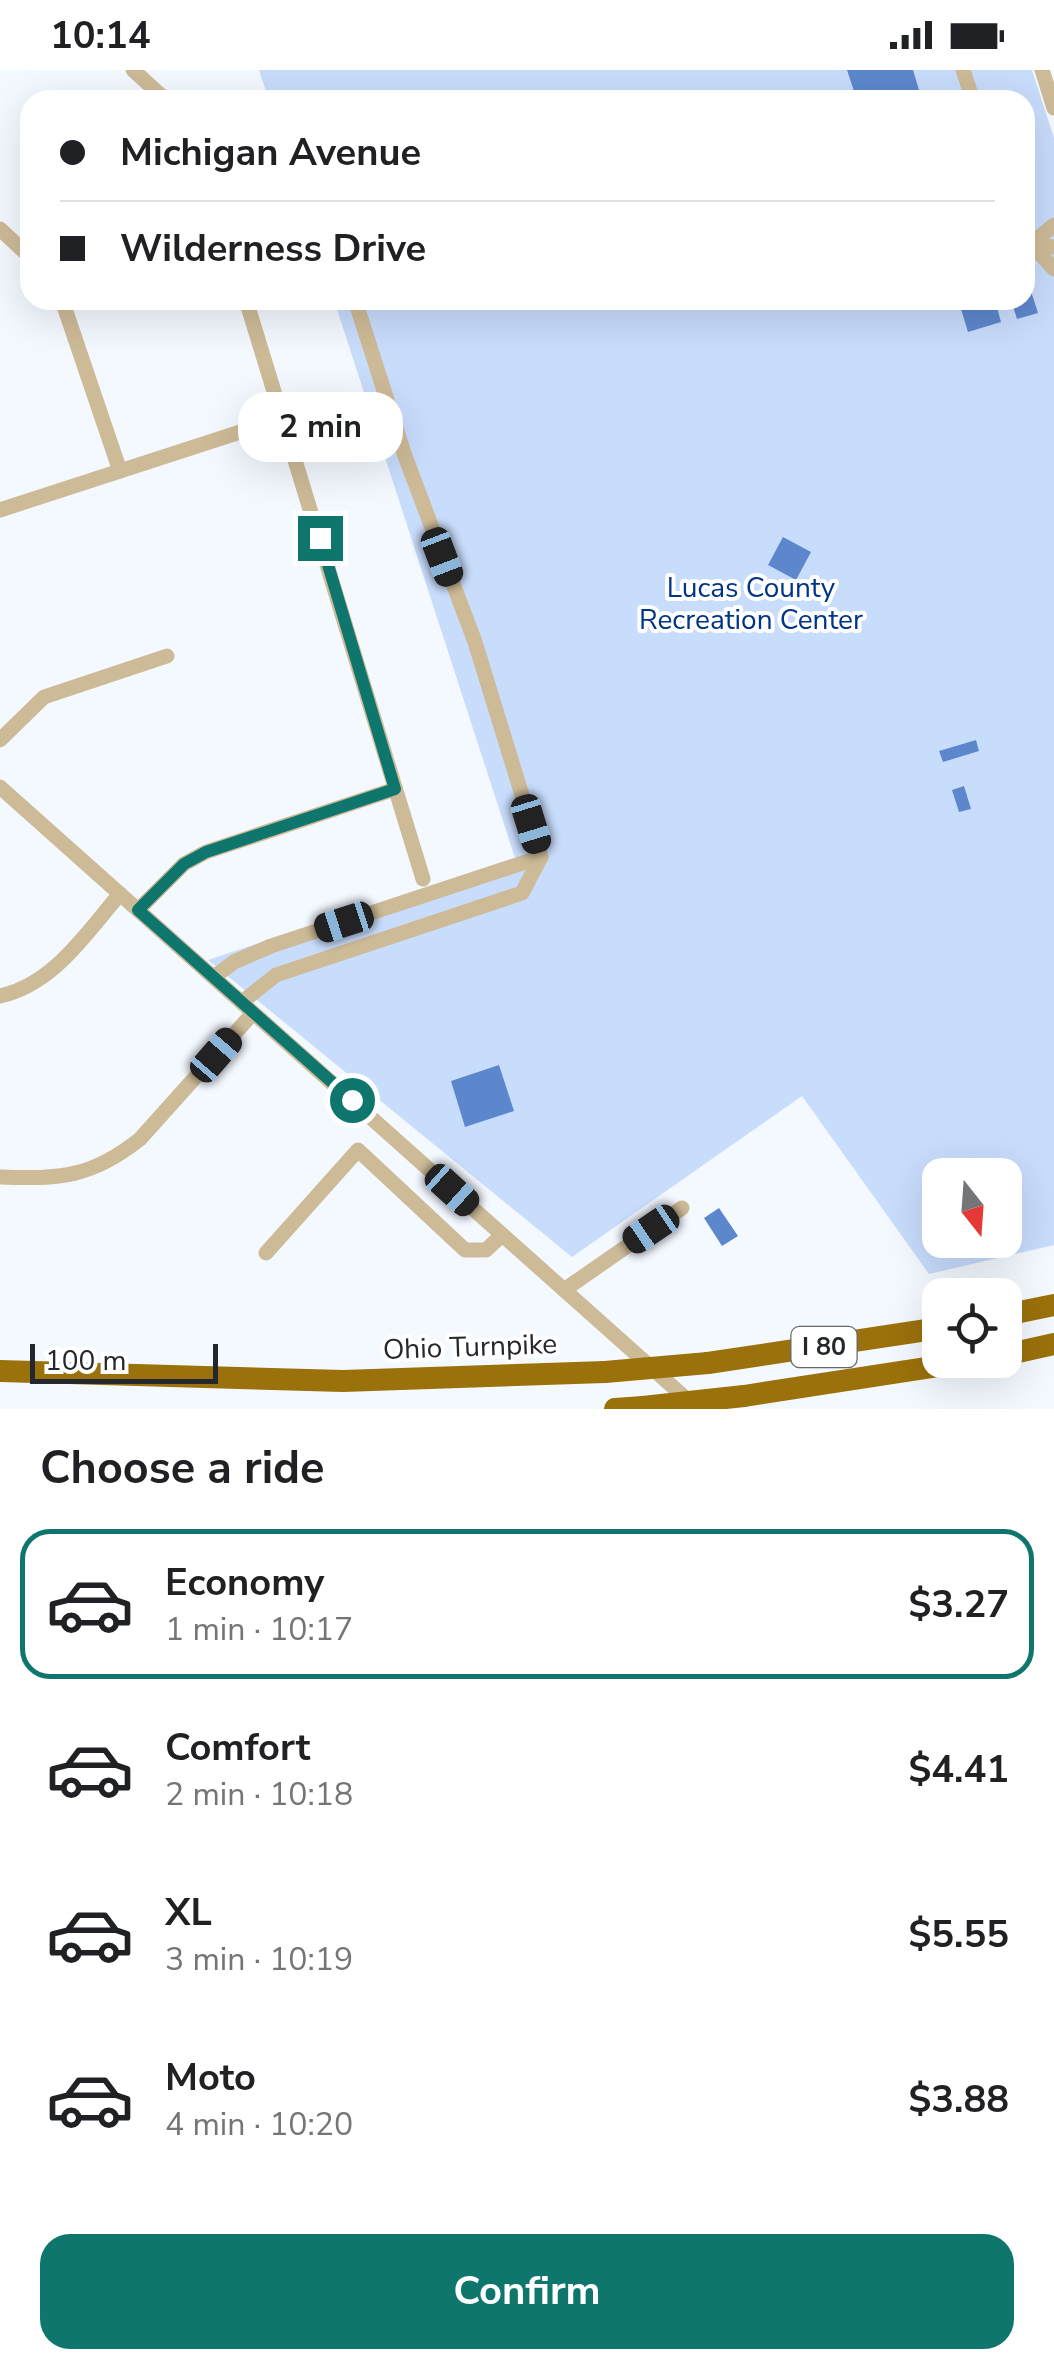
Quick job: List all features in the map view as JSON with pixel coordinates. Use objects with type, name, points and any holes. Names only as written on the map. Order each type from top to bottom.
[{"type":"highway","points":[[1022,1312],[1054,1305]]},
{"type":"highway","name":"Ohio Turnpike","points":[[0,1371],[343,1381],[604,1372],[708,1363],[922,1331]]},
{"type":"highway","points":[[1022,1351],[1054,1344]]},
{"type":"highway","name":"I 80","points":[[615,1409],[744,1396],[922,1369]]},
{"type":"street","points":[[132,70],[155,90]]},
{"type":"street","points":[[1042,70],[1054,108]]},
{"type":"street","points":[[0,229],[20,248]]},
{"type":"street","points":[[1035,245],[1054,269]]},
{"type":"street","points":[[65,310],[120,471]]},
{"type":"street","points":[[249,310],[423,879]]},
{"type":"street","points":[[0,1177],[56,1178],[89,1170],[123,1153],[140,1138],[276,975],[522,893],[541,857],[475,642],[411,474],[359,310]]},
{"type":"street","points":[[0,510],[283,418]]},
{"type":"street","points":[[0,740],[44,697],[167,656]]},
{"type":"street","points":[[0,786],[698,1409]]},
{"type":"street","points":[[138,910],[184,864],[206,852],[395,789]]},
{"type":"street","points":[[214,978],[234,962],[272,946],[541,857]]},
{"type":"street","points":[[489,874],[496,902]]},
{"type":"street","points":[[0,996],[46,975],[120,894]]},
{"type":"street","points":[[266,1253],[358,1150],[376,1122]]},
{"type":"street","points":[[358,1150],[465,1250],[486,1250],[502,1235]]},
{"type":"street","points":[[564,1290],[682,1208]]},
{"type":"green space","name":"Lucas County Recreation Center","points":[[259,70],[1032,70],[1054,138],[1054,1245],[1022,1252],[1022,1158],[922,1158],[922,1258],[998,1258],[929,1274],[802,1096],[572,1257],[208,960],[515,858],[337,310],[1035,310],[1035,90],[266,90]]},
{"type":"building","points":[[847,70],[913,70],[919,90],[854,90]]},
{"type":"building","points":[[1035,304],[1038,313],[1017,319],[1014,310],[1035,310]]},
{"type":"building","points":[[961,310],[998,310],[1001,322],[968,332]]},
{"type":"building","points":[[783,537],[811,552],[796,580],[768,565]]},
{"type":"building","points":[[976,740],[979,751],[943,762],[939,751]]},
{"type":"building","points":[[964,786],[971,809],[959,812],[952,790]]},
{"type":"building","points":[[499,1065],[514,1111],[465,1127],[451,1081]]},
{"type":"building","points":[[719,1208],[738,1236],[722,1246],[704,1218]]},
{"type":"route","points":[[320,538],[395,789],[206,852],[184,864],[138,910],[352,1100]]}]
